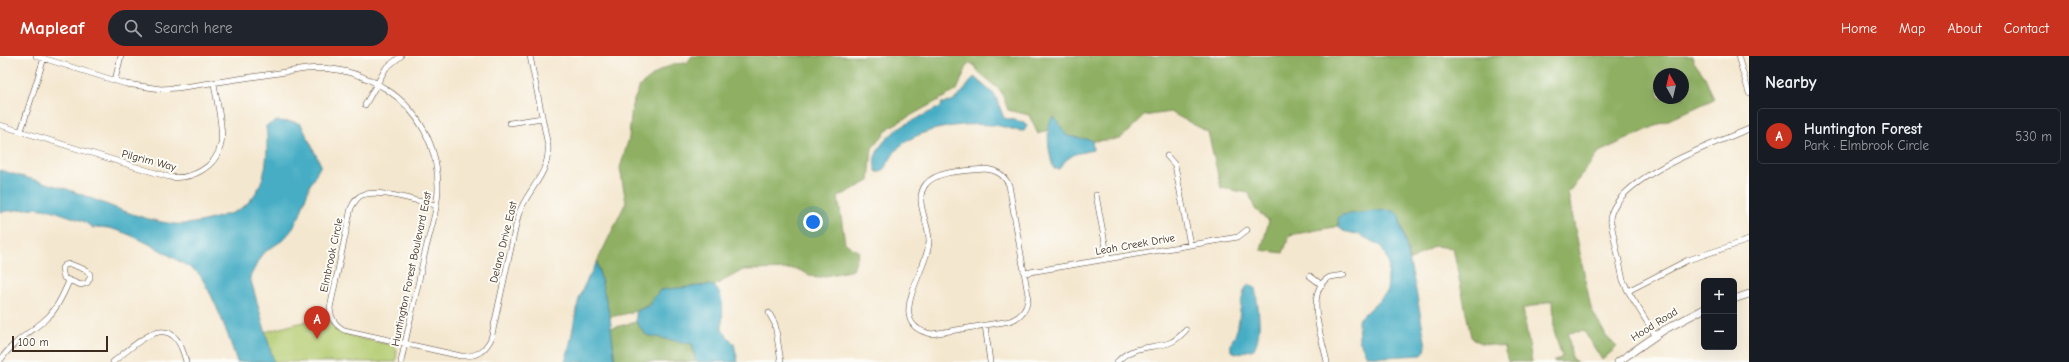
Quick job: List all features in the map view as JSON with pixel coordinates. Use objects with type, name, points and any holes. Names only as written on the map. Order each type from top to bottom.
[{"type":"street","name":"Huntington Forest Boulevard East","points":[[36,56],[115,80],[161,89],[214,83],[314,68],[353,73],[377,83],[404,103],[424,129],[433,154],[438,188],[401,362]]},
{"type":"street","points":[[115,80],[121,56]]},
{"type":"street","points":[[365,105],[386,68],[401,56]]},
{"type":"street","name":"Delano Drive East","points":[[405,343],[469,356],[481,352],[491,339],[518,216],[524,198],[545,168],[548,153],[530,56]]},
{"type":"street","points":[[1738,56],[1749,93]]},
{"type":"street","points":[[21,131],[44,58]]},
{"type":"street","name":"Pilgrim Way","points":[[0,125],[162,175],[185,178],[201,172],[208,166],[215,158],[221,144],[221,133],[214,83]]},
{"type":"street","points":[[510,123],[542,118]]},
{"type":"street","points":[[1655,335],[1628,291],[1623,280],[1610,218],[1612,208],[1617,201],[1656,170],[1670,162],[1749,129]]},
{"type":"street","points":[[1167,156],[1175,165],[1190,245]]},
{"type":"street","points":[[993,170],[1005,177],[1009,185],[1024,273],[1028,295],[1026,309],[1016,319],[932,334],[916,328],[911,321],[908,307],[930,243],[921,202],[921,194],[925,185],[931,179],[939,175],[993,170]]},
{"type":"street","name":"Elmbrook Circle","points":[[405,343],[344,330],[338,326],[331,316],[330,308],[351,208],[360,196],[369,193],[435,205]]},
{"type":"street","points":[[1096,195],[1108,258]]},
{"type":"street","name":"Leah Creek Drive","points":[[1024,273],[1238,237],[1247,230]]},
{"type":"street","points":[[1628,291],[1688,260],[1749,240]]},
{"type":"street","points":[[70,264],[86,270],[90,274],[90,278],[87,283],[81,285],[69,280],[64,278],[62,273],[62,268],[65,265],[70,264]]},
{"type":"street","points":[[1327,362],[1316,314],[1317,300],[1322,285],[1329,278],[1344,275]]},
{"type":"street","points":[[1310,276],[1322,285]]},
{"type":"street","points":[[0,361],[12,346],[49,316],[64,294],[69,280]]},
{"type":"street","points":[[1737,298],[1749,294]]},
{"type":"street","name":"Hood Road","points":[[1618,362],[1655,335],[1701,311]]},
{"type":"street","points":[[769,313],[775,324],[781,362]]},
{"type":"street","points":[[985,325],[990,362]]},
{"type":"street","points":[[1117,362],[1122,356],[1137,349],[1169,343],[1177,339],[1186,330]]},
{"type":"street","points":[[113,362],[152,333],[161,332],[173,336],[179,341],[186,362]]},
{"type":"green space","points":[[692,56],[1692,56],[1694,62],[1705,77],[1714,99],[1599,152],[1568,193],[1591,308],[1606,336],[1617,347],[1602,360],[1584,331],[1568,333],[1572,359],[1577,362],[1553,362],[1562,357],[1554,330],[1553,300],[1523,309],[1532,362],[1508,362],[1504,347],[1478,342],[1471,337],[1453,248],[1434,246],[1410,261],[1399,216],[1372,211],[1364,214],[1342,215],[1338,222],[1339,226],[1290,235],[1283,253],[1261,250],[1269,221],[1255,209],[1249,193],[1221,188],[1208,132],[1170,112],[1144,116],[1120,139],[1093,141],[1067,136],[1047,124],[1048,130],[1038,134],[1029,115],[1008,110],[1001,91],[981,75],[973,64],[968,64],[957,90],[890,127],[872,148],[869,181],[838,197],[845,243],[859,252],[853,270],[816,278],[797,269],[743,270],[714,286],[660,290],[645,307],[632,312],[610,317],[597,262],[626,202],[620,168],[629,138],[632,105],[640,86],[659,71],[673,64],[687,63]]},
{"type":"green space","points":[[326,316],[331,324],[338,330],[347,334],[366,340],[394,345],[397,350],[396,362],[274,362],[265,332]]},
{"type":"green space","points":[[636,322],[646,335],[692,344],[696,362],[615,362],[611,328]]},
{"type":"water","points":[[974,77],[995,95],[1004,118],[1024,122],[1027,126],[1024,131],[995,125],[968,125],[931,131],[908,140],[899,147],[881,172],[877,172],[874,164],[875,157],[886,139],[913,120],[942,106],[941,103],[952,101],[964,90]]},
{"type":"water","points":[[1052,118],[1055,118],[1067,136],[1092,140],[1093,150],[1075,154],[1066,160],[1059,169],[1054,169],[1048,143],[1049,128]]},
{"type":"water","points":[[277,121],[295,122],[301,124],[321,165],[310,185],[300,215],[291,231],[283,240],[262,254],[250,277],[274,362],[237,362],[221,318],[200,275],[152,246],[114,229],[102,227],[93,228],[83,221],[51,210],[34,208],[0,212],[0,170],[67,189],[120,210],[161,222],[189,224],[205,221],[230,213],[238,210],[248,203],[255,194],[264,173],[266,161],[266,126]]},
{"type":"water","points":[[1386,210],[1394,211],[1399,216],[1415,285],[1426,346],[1422,355],[1386,357],[1367,356],[1359,340],[1358,320],[1387,292],[1389,263],[1381,246],[1360,235],[1343,231],[1339,226],[1338,218],[1342,215]]},
{"type":"water","points":[[597,262],[610,317],[615,362],[565,362],[580,295]]},
{"type":"water","points":[[1249,284],[1255,288],[1259,319],[1257,342],[1254,349],[1236,354],[1231,351],[1231,344],[1237,329],[1244,291]]},
{"type":"water","points":[[708,285],[714,286],[720,295],[722,301],[722,330],[734,344],[738,362],[696,362],[692,344],[646,335],[636,322],[636,311],[648,306],[660,290]]},
{"type":"place","name":"Huntington Forest","points":[[317,339]]}]
